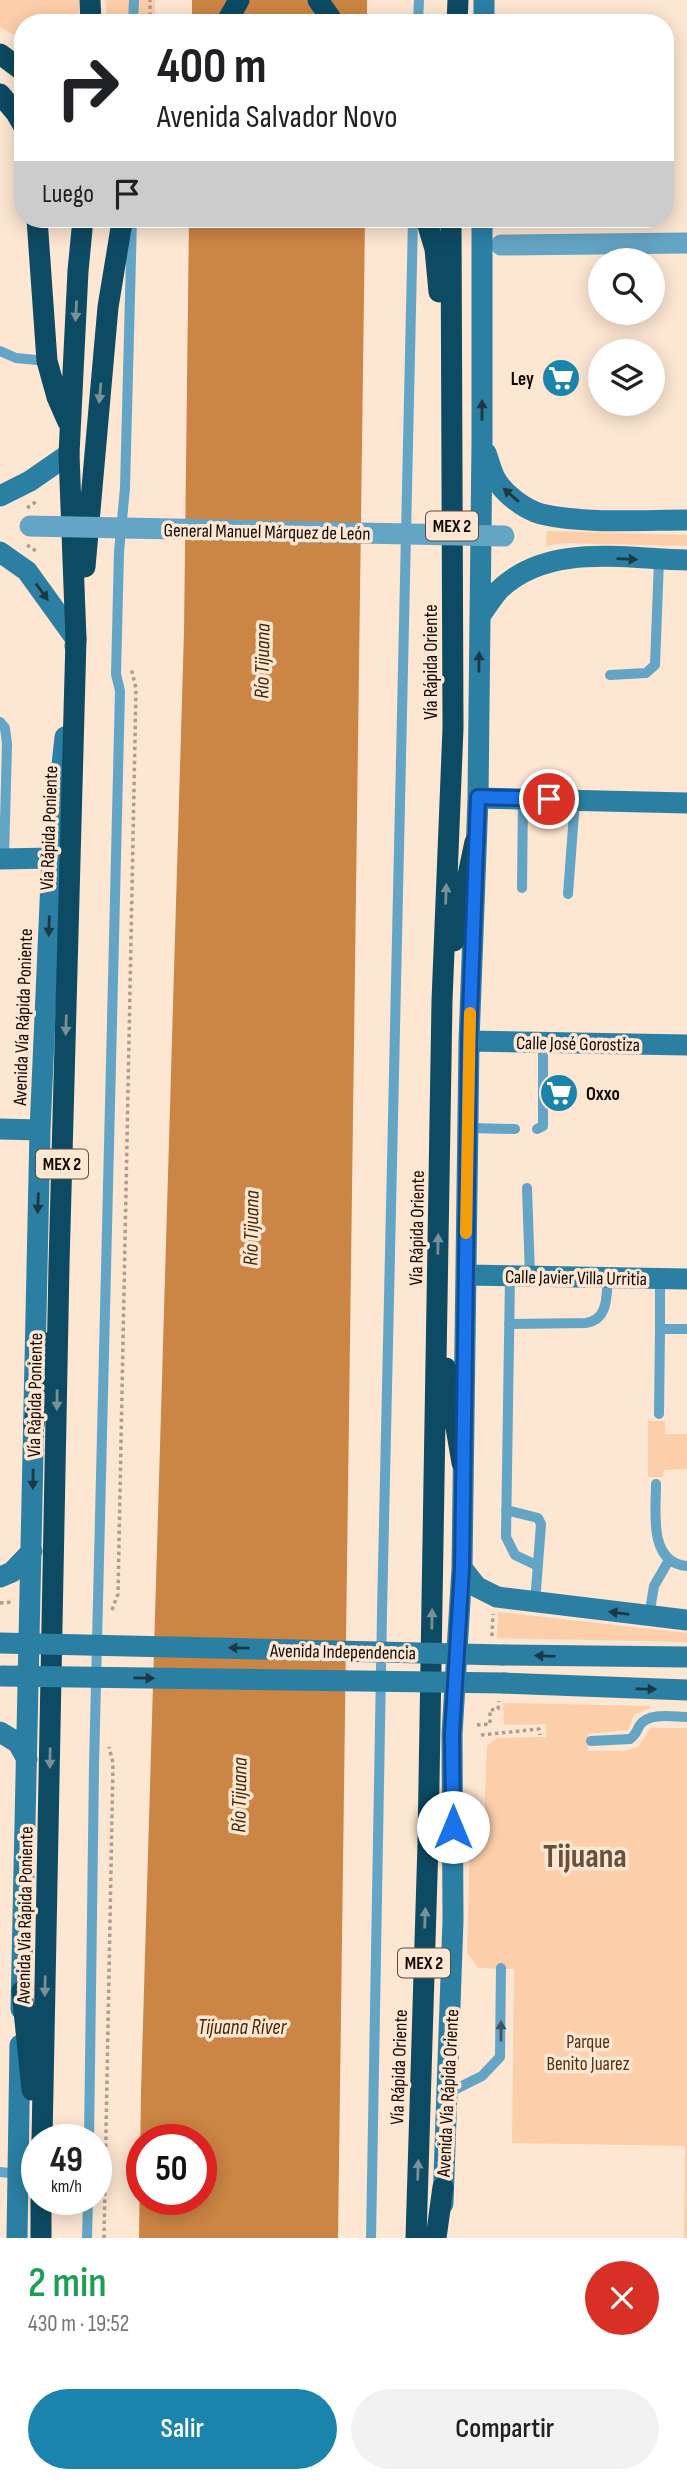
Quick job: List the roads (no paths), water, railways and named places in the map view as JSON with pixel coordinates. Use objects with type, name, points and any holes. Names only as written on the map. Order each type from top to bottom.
[{"type":"highway","points":[[0,94],[14,111]]},
{"type":"highway","points":[[38,228],[47,361],[57,397],[70,425]]},
{"type":"highway","points":[[74,228],[78,271]]},
{"type":"highway","name":"Vía Rápida Poniente","points":[[51,1690],[59,1265],[76,639],[69,454],[82,228]]},
{"type":"highway","points":[[76,639],[108,307],[125,228]]},
{"type":"highway","points":[[429,228],[435,249],[440,305],[448,834]]},
{"type":"highway","name":"Vía Rápida Oriente","points":[[416,2238],[428,1830],[442,1001],[453,728],[451,228]]},
{"type":"highway","points":[[442,1001],[475,842]]},
{"type":"highway","points":[[34,1425],[59,1265]]},
{"type":"highway","points":[[437,1312],[462,1463]]},
{"type":"highway","name":"Avenida Vía Rápida Poniente","points":[[40,2124],[51,1690]]},
{"type":"highway","points":[[22,1991],[38,2124]]},
{"type":"highway","points":[[436,2238],[443,2187]]},
{"type":"highway","points":[[41,2215],[41,2238]]},
{"type":"main road","points":[[480,616],[482,228]]},
{"type":"main road","points":[[482,441],[496,479],[503,489],[516,501],[538,513],[568,518],[687,520]]},
{"type":"main road","points":[[0,496],[30,481],[69,454]]},
{"type":"main road","points":[[0,552],[27,571],[76,639]]},
{"type":"main road","points":[[480,616],[499,590],[517,576],[540,565],[567,558],[687,560]]},
{"type":"main road","name":"Avenida Vía Rápida Oriente","points":[[444,2238],[443,2187],[453,1920],[452,1734],[462,1568],[469,1041],[478,797],[480,616]]},
{"type":"main road","name":"Avenida Vía Rápida Poniente","points":[[17,2238],[9,2173],[22,1991],[40,1130],[52,859],[76,639]]},
{"type":"main road","points":[[478,797],[687,803]]},
{"type":"main road","points":[[2,859],[52,859]]},
{"type":"main road","name":"Calle José Gorostiza","points":[[469,1041],[687,1045]]},
{"type":"main road","points":[[0,1129],[40,1130]]},
{"type":"main road","name":"Calle Javier Villa Urritia","points":[[466,1275],[687,1279]]},
{"type":"main road","points":[[0,1577],[12,1572],[32,1551]]},
{"type":"main road","points":[[462,1568],[480,1590],[497,1597],[687,1620]]},
{"type":"main road","name":"Avenida Independencia","points":[[0,1643],[687,1657]]},
{"type":"main road","name":"Avenida Independencia","points":[[1,1675],[502,1692],[687,1690]]},
{"type":"main road","points":[[0,1732],[14,1740],[27,1759]]},
{"type":"street","points":[[501,245],[687,243]]},
{"type":"street","name":"General Manuel Márquez de León","points":[[25,526],[504,536]]},
{"type":"lane","points":[[89,2124],[94,1766],[120,691],[116,674],[118,565],[125,488],[126,228]]},
{"type":"lane","points":[[371,2238],[383,1529],[413,228]]},
{"type":"lane","points":[[0,351],[16,358],[47,361]]},
{"type":"lane","points":[[610,675],[646,673],[656,665],[659,560]]},
{"type":"lane","points":[[0,722],[5,728],[7,744],[2,859]]},
{"type":"lane","points":[[522,888],[523,799]]},
{"type":"lane","points":[[568,894],[575,800]]},
{"type":"lane","points":[[537,1129],[543,1126],[543,1043]]},
{"type":"lane","points":[[468,1128],[515,1129]]},
{"type":"lane","points":[[527,1188],[520,1276],[509,1324],[506,1537],[514,1555],[538,1566]]},
{"type":"lane","points":[[509,1324],[592,1323],[601,1317],[605,1309],[608,1278]]},
{"type":"lane","points":[[659,1415],[660,1278]]},
{"type":"lane","points":[[660,1329],[687,1329]]},
{"type":"lane","points":[[656,1484],[656,1530],[659,1543],[669,1560],[687,1566]]},
{"type":"lane","points":[[506,1510],[540,1520],[535,1602]]},
{"type":"lane","points":[[649,1616],[654,1586],[669,1560]]},
{"type":"lane","points":[[591,1741],[630,1739],[641,1723],[652,1717],[687,1717]]},
{"type":"lane","points":[[446,2094],[482,2076],[500,2057],[501,1968]]},
{"type":"lane","points":[[87,2238],[88,2215]]},
{"type":"water","points":[[192,0],[367,0],[367,14],[192,14]]},
{"type":"water","name":"Tijuana River","points":[[189,228],[365,228],[338,2238],[139,2238],[139,2215],[217,2215],[217,2124],[141,2124],[184,632]]},
{"type":"place","name":"Ley","points":[[561,378]]},
{"type":"place","name":"Oxxo","points":[[559,1093]]},
{"type":"district","name":"Tijuana","points":[[585,1855]]},
{"type":"water label","name":"Río Tijuana","points":[[262,661]]},
{"type":"water label","name":"Río Tijuana","points":[[251,1228]]},
{"type":"water label","name":"Río Tijuana","points":[[239,1795]]},
{"type":"park label","name":"Parque Benito Juarez","points":[[588,2052]]}]
